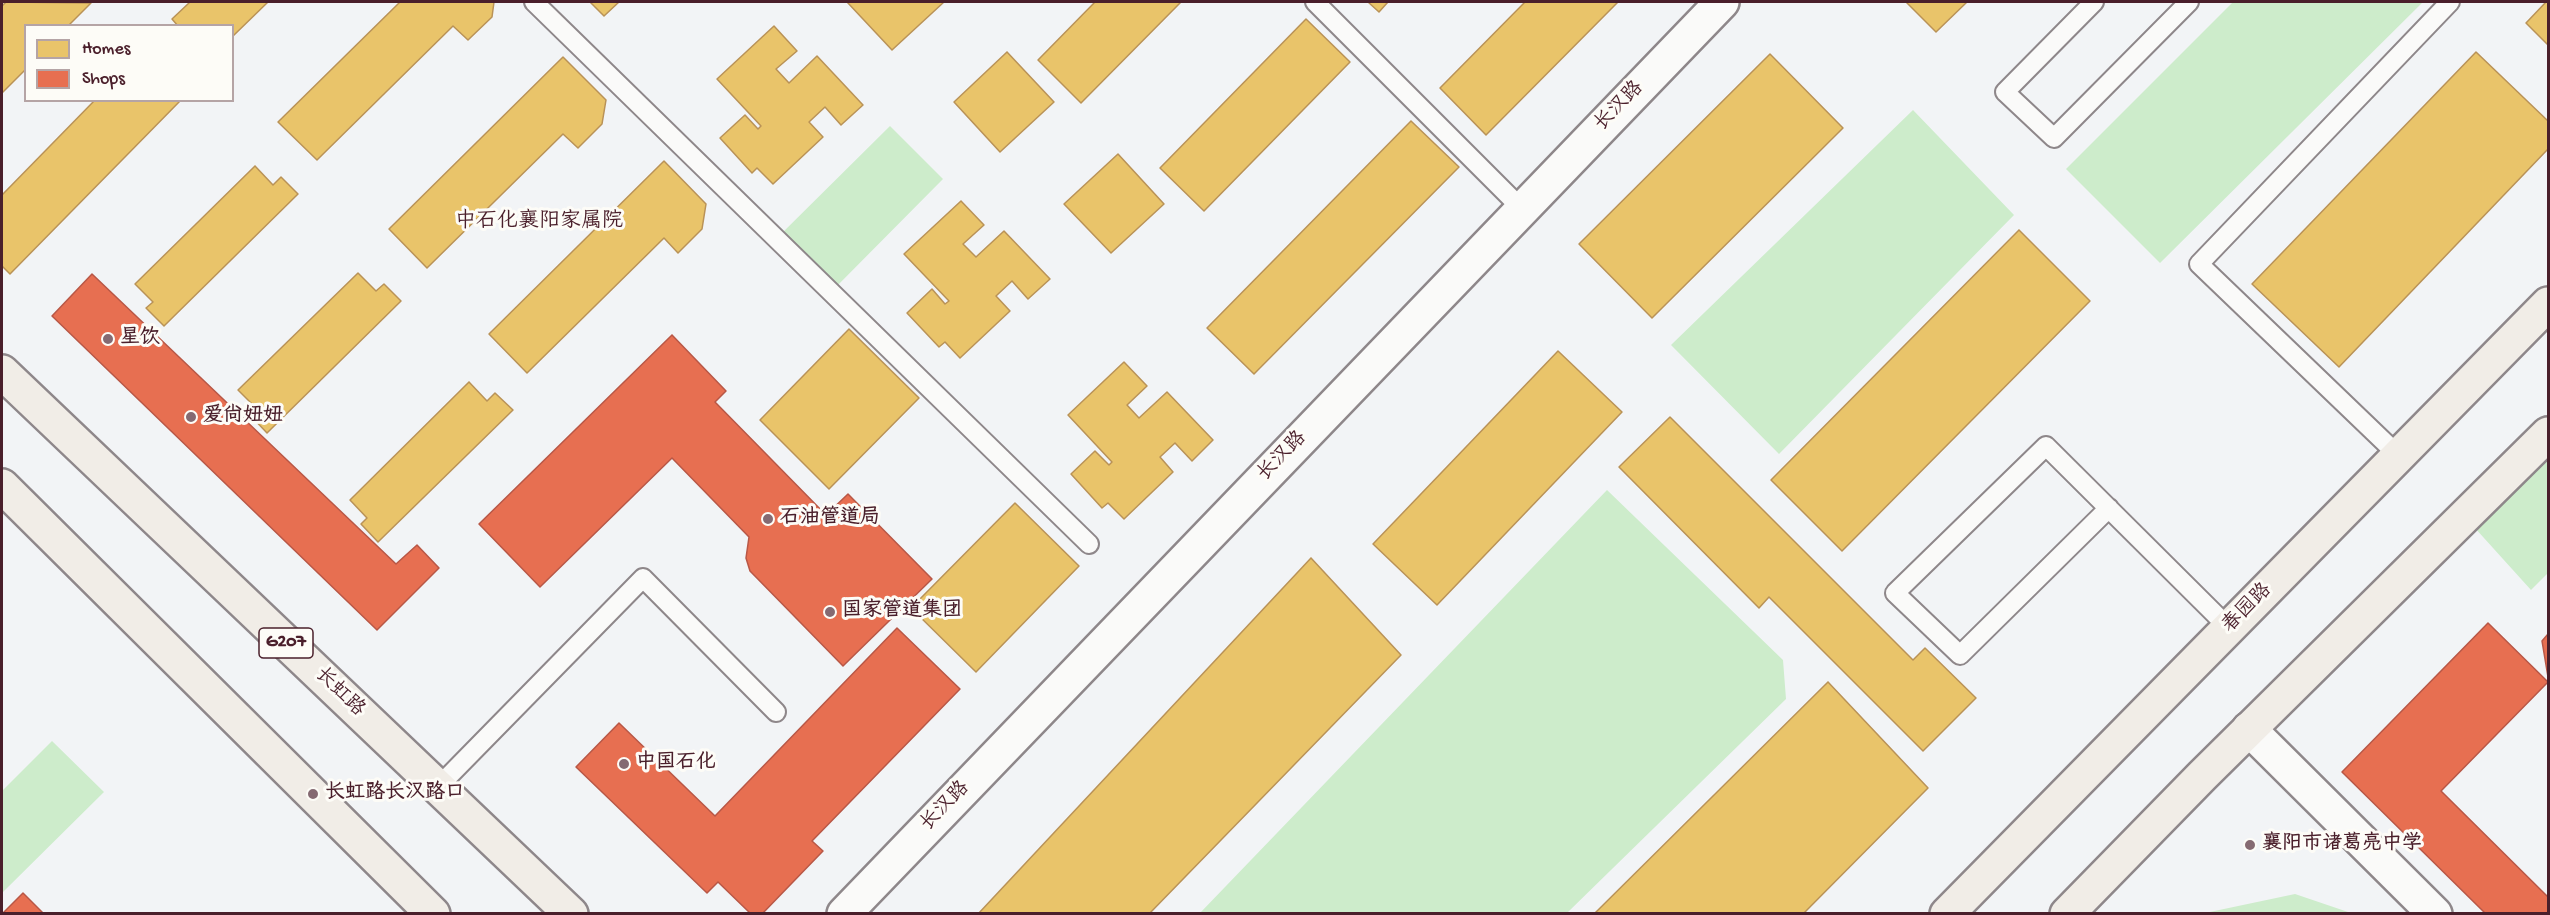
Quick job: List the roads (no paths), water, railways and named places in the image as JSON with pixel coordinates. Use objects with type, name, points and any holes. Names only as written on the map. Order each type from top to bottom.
[{"type":"main road","name":"春园路","points":[[1947,914],[2548,304]]},
{"type":"main road","name":"长虹路","points":[[2,372],[571,914]]},
{"type":"main road","points":[[2067,914],[2249,729],[2548,434]]},
{"type":"main road","points":[[2,486],[433,914]]},
{"type":"street","name":"长汉路","points":[[844,914],[1722,2]]},
{"type":"street","points":[[2249,729],[2435,914]]},
{"type":"lane","points":[[534,2],[1089,544]]},
{"type":"lane","points":[[1315,2],[1522,209]]},
{"type":"lane","points":[[2094,2],[2005,92],[2054,138],[2189,2]]},
{"type":"lane","points":[[2399,456],[2199,264],[2450,2]]},
{"type":"lane","points":[[2109,508],[1960,655],[1895,593],[2046,446],[2109,508],[2229,628]]},
{"type":"lane","points":[[438,788],[643,578],[776,712]]},
{"type":"place","name":"星饮","points":[[108,339]]},
{"type":"place","name":"爱尚妞妞","points":[[191,417]]},
{"type":"place","name":"石油管道局","points":[[768,519]]},
{"type":"place","name":"国家管道集团","points":[[830,612]]},
{"type":"place","name":"中国石化","points":[[624,764]]},
{"type":"place","name":"长虹路长汉路口","points":[[313,794]]},
{"type":"place","name":"襄阳市诸葛亮中学","points":[[2250,845]]},
{"type":"district","name":"中石化襄阳家属院","points":[[539,223]]}]
